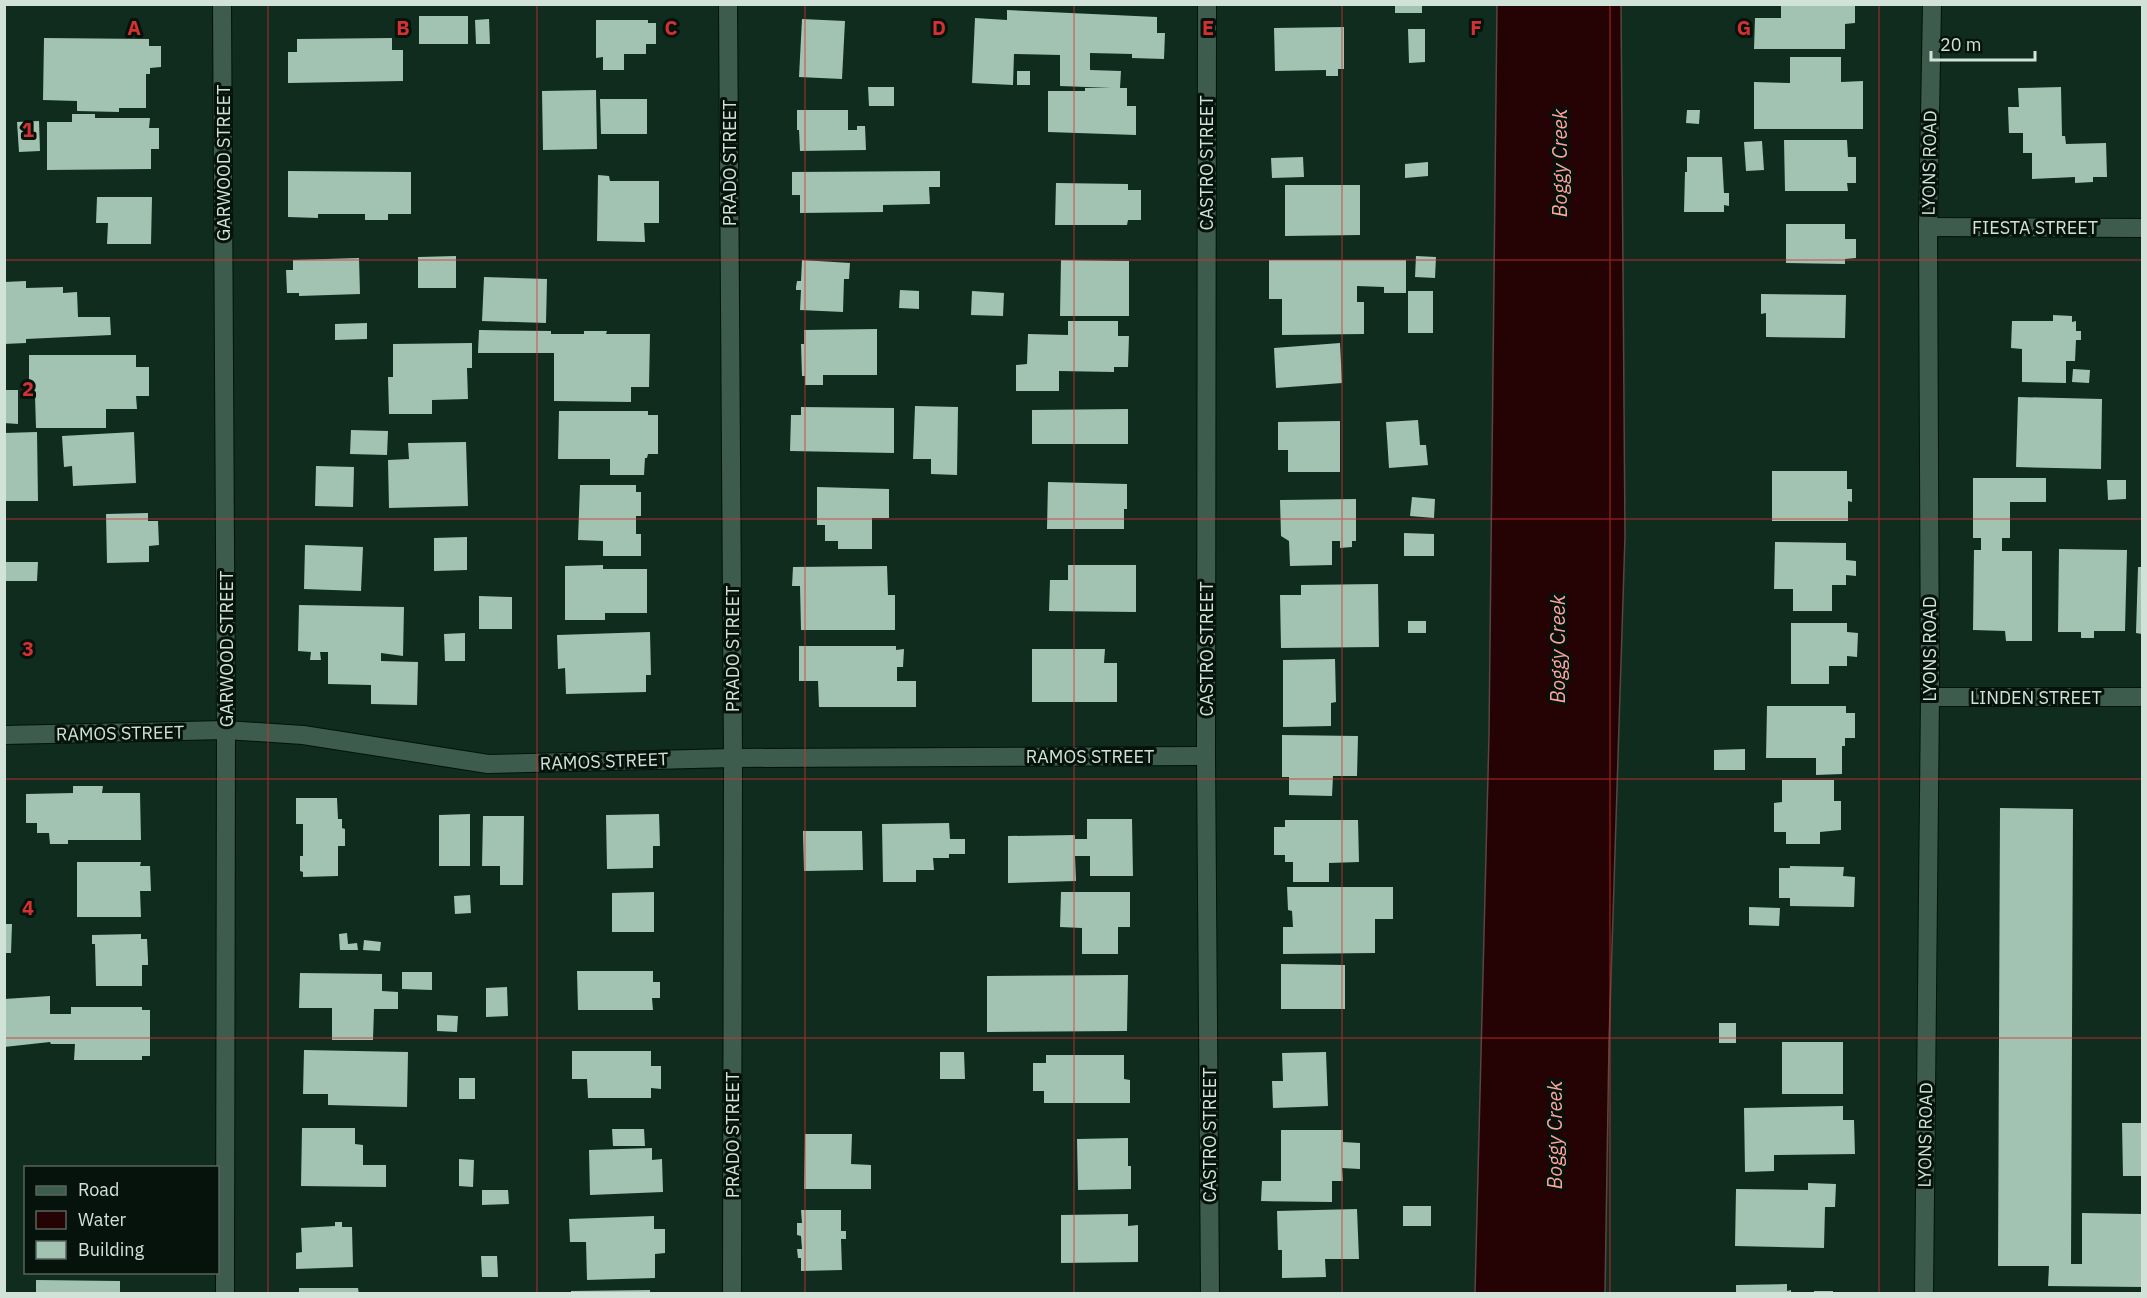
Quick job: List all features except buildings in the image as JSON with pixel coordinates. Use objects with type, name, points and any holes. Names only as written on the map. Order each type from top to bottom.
[{"type":"street","name":"GARWOOD STREET","points":[[222,4],[226,730],[225,1293]]},
{"type":"street","name":"PRADO STREET","points":[[728,4],[733,758],[732,1293]]},
{"type":"street","name":"CASTRO STREET","points":[[1207,4],[1206,756],[1210,1293]]},
{"type":"street","name":"LYONS ROAD","points":[[1924,1293],[1930,697],[1928,227],[1932,4]]},
{"type":"street","name":"FIESTA STREET","points":[[1928,227],[2142,228]]},
{"type":"street","name":"LINDEN STREET","points":[[1930,697],[2142,697]]},
{"type":"street","name":"RAMOS STREET","points":[[4,735],[226,730],[303,735],[488,764],[733,758],[1206,756]]},
{"type":"water","name":"Boggy Creek","points":[[1497,5],[1621,5],[1625,536],[1609,1042],[1605,1293],[1475,1293],[1489,735]]}]
